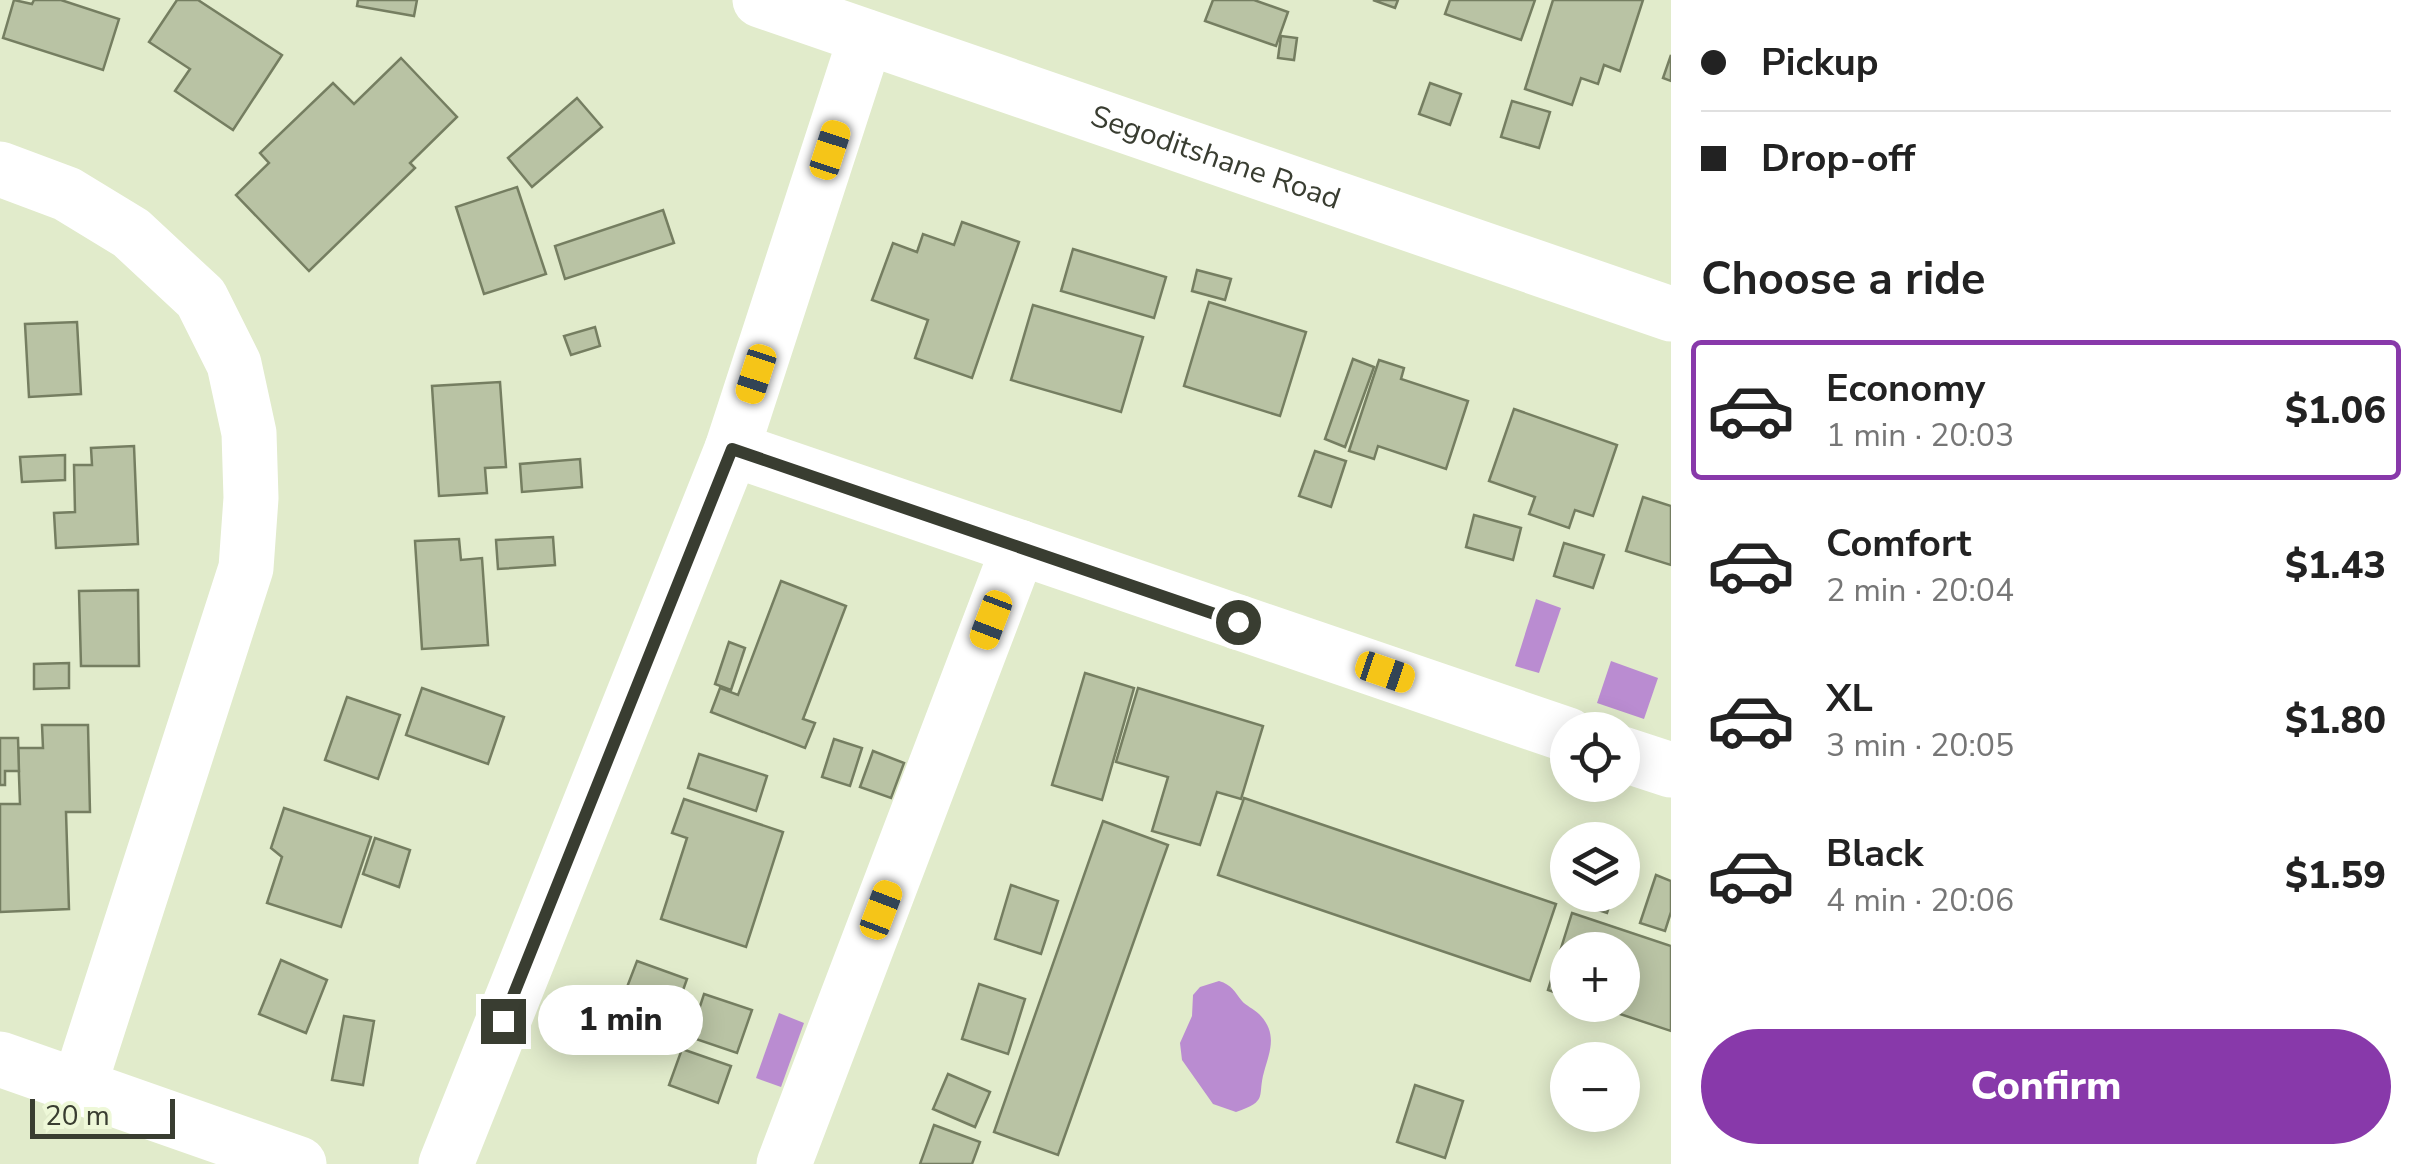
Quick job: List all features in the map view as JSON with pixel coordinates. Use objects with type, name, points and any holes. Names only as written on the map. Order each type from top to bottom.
[{"type":"street","name":"Segoditshane Road","points":[[760,0],[1671,314]]},
{"type":"street","points":[[446,1164],[732,449],[866,38]]},
{"type":"street","points":[[0,169],[67,194],[132,233],[201,298],[234,364],[249,433],[251,498],[246,568],[79,1086]]},
{"type":"street","points":[[732,449],[1550,729]]},
{"type":"street","points":[[784,1164],[1019,547]]},
{"type":"street","points":[[1640,760],[1671,770]]},
{"type":"street","points":[[0,1059],[299,1164]]},
{"type":"shaded area","points":[[1536,599],[1561,608],[1539,673],[1515,666]]},
{"type":"shaded area","points":[[1611,661],[1658,678],[1644,719],[1640,712],[1623,712],[1597,703]]},
{"type":"shaded area","points":[[1219,981],[1230,986],[1243,1003],[1259,1014],[1271,1035],[1260,1097],[1236,1112],[1213,1104],[1182,1060],[1180,1043],[1192,1016],[1193,995],[1200,987]]},
{"type":"shaded area","points":[[779,1013],[804,1023],[781,1087],[756,1078]]},
{"type":"building","points":[[14,0],[32,4],[34,0],[61,0],[119,19],[103,70],[3,38]]},
{"type":"building","points":[[177,0],[198,0],[282,55],[233,130],[175,91],[190,69],[149,42]]},
{"type":"building","points":[[358,0],[417,0],[414,16],[357,6]]},
{"type":"building","points":[[1213,0],[1254,0],[1288,12],[1276,46],[1205,21]]},
{"type":"building","points":[[1373,0],[1398,0],[1395,8]]},
{"type":"building","points":[[1450,0],[1535,0],[1521,40],[1445,14]]},
{"type":"building","points":[[1553,0],[1643,0],[1620,71],[1604,65],[1598,84],[1581,78],[1572,105],[1525,89]]},
{"type":"building","points":[[1281,36],[1297,38],[1294,60],[1278,58]]},
{"type":"building","points":[[1671,55],[1671,81],[1663,78]]},
{"type":"building","points":[[401,58],[457,117],[410,163],[415,168],[309,271],[236,195],[269,163],[260,153],[333,83],[354,104]]},
{"type":"building","points":[[1430,83],[1461,94],[1450,125],[1419,114]]},
{"type":"building","points":[[577,98],[602,127],[532,187],[508,158]]},
{"type":"building","points":[[1512,101],[1550,112],[1539,148],[1501,137]]},
{"type":"building","points":[[517,187],[546,274],[484,294],[456,207]]},
{"type":"building","points":[[663,210],[674,243],[565,279],[555,246]]},
{"type":"building","points":[[962,222],[1019,242],[972,378],[915,358],[928,320],[872,300],[893,243],[917,252],[923,234],[954,245]]},
{"type":"building","points":[[1073,249],[1166,277],[1154,318],[1061,291]]},
{"type":"building","points":[[1197,270],[1231,279],[1225,300],[1192,291]]},
{"type":"building","points":[[1209,302],[1306,332],[1280,416],[1184,386]]},
{"type":"building","points":[[1033,305],[1143,337],[1121,412],[1011,380]]},
{"type":"building","points":[[77,322],[81,394],[29,397],[25,324]]},
{"type":"building","points":[[595,327],[600,346],[571,355],[564,336]]},
{"type":"building","points":[[1353,359],[1374,367],[1345,447],[1325,439]]},
{"type":"building","points":[[1379,360],[1404,368],[1401,379],[1468,401],[1446,469],[1378,446],[1374,459],[1349,451]]},
{"type":"building","points":[[500,382],[506,467],[485,468],[487,493],[439,496],[432,386]]},
{"type":"building","points":[[1514,409],[1617,445],[1593,516],[1575,510],[1569,528],[1529,514],[1535,497],[1489,481]]},
{"type":"building","points":[[134,446],[138,544],[56,548],[54,513],[75,512],[74,465],[92,465],[91,448]]},
{"type":"building","points":[[1315,451],[1346,461],[1331,507],[1299,496]]},
{"type":"building","points":[[65,455],[65,480],[22,482],[20,457]]},
{"type":"building","points":[[580,459],[582,487],[522,492],[520,464]]},
{"type":"building","points":[[1643,497],[1671,506],[1671,565],[1626,551]]},
{"type":"building","points":[[1474,515],[1521,528],[1513,560],[1466,547]]},
{"type":"building","points":[[553,537],[555,565],[498,569],[496,540]]},
{"type":"building","points":[[459,539],[461,560],[482,558],[488,645],[422,649],[415,541]]},
{"type":"building","points":[[1564,543],[1604,555],[1593,588],[1554,576]]},
{"type":"building","points":[[781,581],[846,606],[803,719],[815,723],[805,748],[711,712],[720,688],[738,695]]},
{"type":"building","points":[[138,590],[139,666],[81,666],[79,591]]},
{"type":"building","points":[[729,642],[745,648],[731,690],[715,684]]},
{"type":"building","points":[[69,663],[69,688],[34,689],[34,664]]},
{"type":"building","points":[[1085,673],[1134,688],[1102,800],[1052,785]]},
{"type":"building","points":[[422,688],[504,717],[488,764],[406,735]]},
{"type":"building","points":[[1138,688],[1263,726],[1241,799],[1217,792],[1200,845],[1152,831],[1168,777],[1116,762]]},
{"type":"building","points":[[347,697],[400,715],[378,779],[325,760]]},
{"type":"building","points":[[42,725],[88,725],[90,812],[66,812],[69,909],[0,912],[0,804],[20,804],[18,748],[43,748]]},
{"type":"building","points":[[0,738],[18,738],[19,771],[5,771],[5,785],[0,785]]},
{"type":"building","points":[[834,739],[862,748],[850,786],[822,777]]},
{"type":"building","points":[[873,751],[904,763],[891,798],[860,787]]},
{"type":"building","points":[[699,754],[767,776],[756,811],[688,788]]},
{"type":"building","points":[[1244,798],[1550,902],[1550,912],[1553,912],[1530,981],[1218,875]]},
{"type":"building","points":[[684,799],[783,832],[746,947],[661,919],[687,838],[672,833]]},
{"type":"building","points":[[284,808],[371,837],[341,927],[267,903],[282,857],[271,848]]},
{"type":"building","points":[[1103,821],[1168,845],[1058,1155],[994,1132]]},
{"type":"building","points":[[375,838],[410,850],[399,887],[363,874]]},
{"type":"building","points":[[1656,875],[1671,881],[1671,912],[1665,931],[1640,923]]},
{"type":"building","points":[[1011,885],[1058,901],[1041,954],[995,939]]},
{"type":"building","points":[[1572,913],[1629,932],[1566,932]]},
{"type":"building","points":[[1640,936],[1671,946],[1671,1031],[1640,1021]]},
{"type":"building","points":[[281,960],[327,980],[306,1033],[259,1014]]},
{"type":"building","points":[[637,961],[687,979],[662,1049],[611,1029]]},
{"type":"building","points":[[979,984],[1025,999],[1008,1054],[962,1039]]},
{"type":"building","points":[[704,994],[752,1010],[737,1053],[690,1037]]},
{"type":"building","points":[[344,1016],[374,1021],[363,1085],[332,1080]]},
{"type":"building","points":[[682,1049],[731,1066],[718,1103],[669,1085]]},
{"type":"building","points":[[948,1074],[990,1092],[975,1127],[933,1109]]},
{"type":"building","points":[[1415,1085],[1463,1101],[1445,1158],[1397,1142]]},
{"type":"building","points":[[934,1125],[980,1142],[972,1164],[920,1164]]},
{"type":"route","points":[[503,1021],[732,449],[1238,622]]}]
